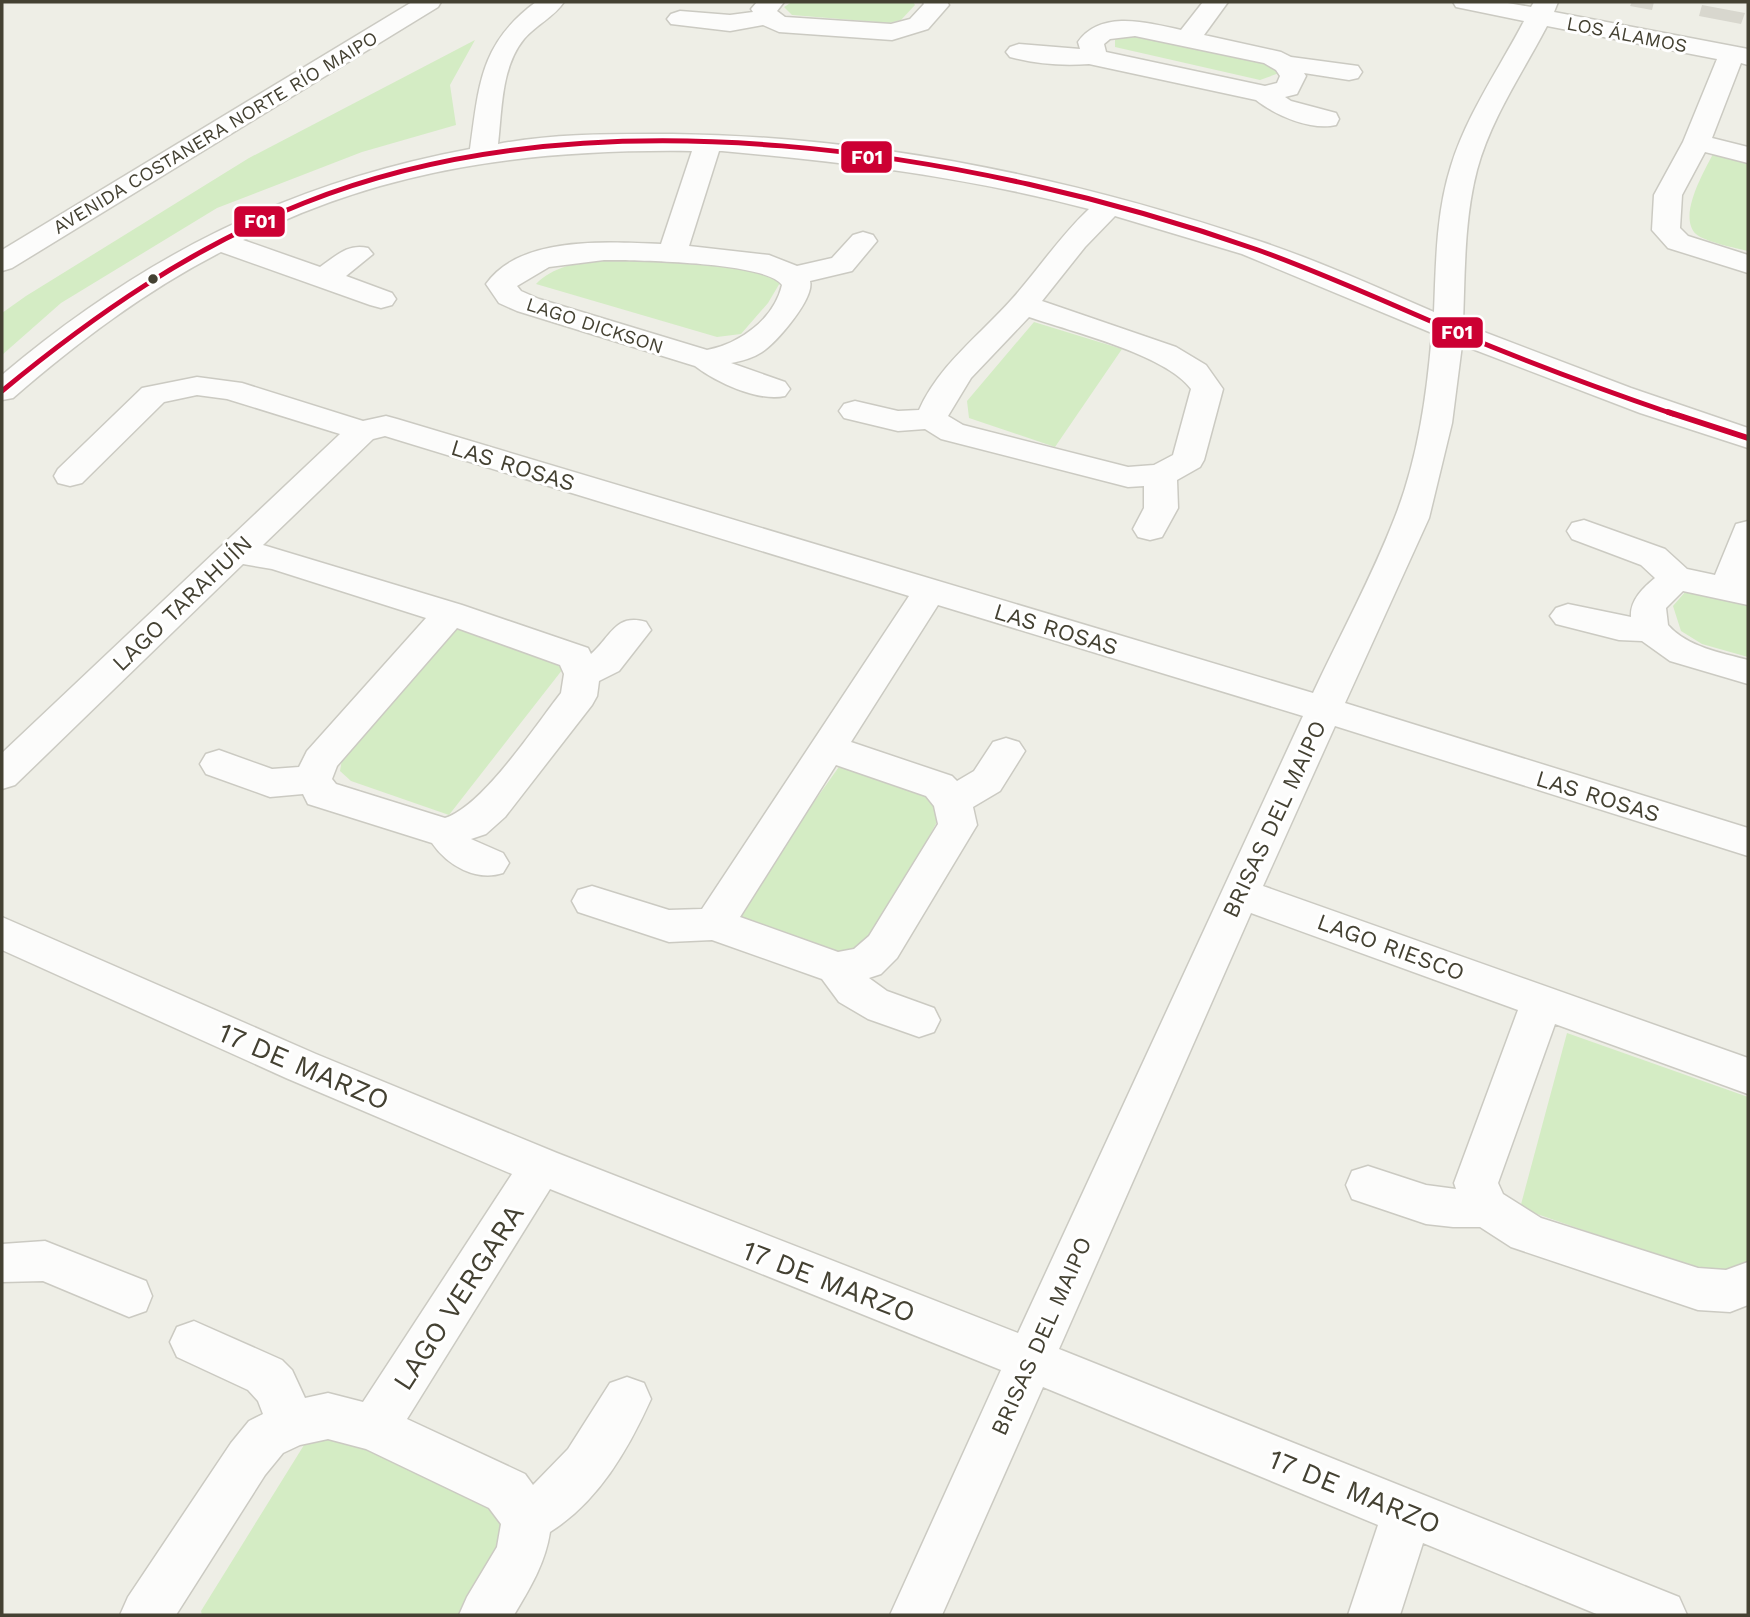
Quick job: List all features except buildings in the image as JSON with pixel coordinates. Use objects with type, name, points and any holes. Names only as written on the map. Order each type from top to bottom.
[{"type":"street","name":"AVENIDA COSTANERA NORTE RÍO MAIPO","points":[[2,262],[429,2]]},
{"type":"street","points":[[483,154],[494,75],[501,52],[514,31],[552,2]]},
{"type":"street","points":[[680,19],[730,23],[770,10],[779,24],[892,32],[901,39],[937,5],[935,2]]},
{"type":"street","points":[[1188,38],[1216,2]]},
{"type":"street","name":"LOS ÁLAMOS","points":[[1465,2],[1543,9],[1740,55]]},
{"type":"street","name":"BRISAS DEL MAIPO","points":[[916,1615],[1240,892],[1400,550],[1419,498],[1430,456],[1448,328],[1453,236],[1465,167],[1494,99],[1543,9]]},
{"type":"street","points":[[1019,52],[1070,58],[1100,33],[1135,28],[1272,57],[1286,65],[1293,76],[1288,88],[1265,94]]},
{"type":"street","points":[[1100,33],[1099,60],[1265,94],[1282,107],[1326,119]]},
{"type":"street","points":[[1740,55],[1668,195],[1666,230],[1678,242],[1748,264]]},
{"type":"street","points":[[1286,65],[1306,65],[1349,72]]},
{"type":"street","points":[[1697,142],[1748,155]]},
{"type":"street","points":[[2,391],[97,315],[219,241],[335,191],[411,168],[483,154],[600,143],[708,144],[785,149],[925,167],[1109,206],[1261,252],[1370,293],[1448,328],[1638,402],[1748,438]]},
{"type":"street","points":[[672,253],[708,144]]},
{"type":"street","points":[[931,419],[938,400],[975,354],[1024,305],[1082,229],[1109,206]]},
{"type":"street","points":[[219,241],[380,299]]},
{"type":"street","points":[[793,276],[842,265],[863,241]]},
{"type":"street","name":"LAGO DICKSON","points":[[706,359],[731,356],[764,338],[795,294],[797,285],[793,276],[769,264],[672,253],[567,253],[533,262],[513,272],[501,284],[510,297],[528,305],[706,359],[726,374],[774,389]]},
{"type":"street","points":[[324,278],[358,254]]},
{"type":"street","points":[[855,411],[884,419],[931,419],[952,432],[1128,477],[1160,475],[1188,460],[1207,389],[1195,372],[1165,354],[1024,305]]},
{"type":"street","points":[[70,476],[153,395],[197,386],[231,390],[362,431]]},
{"type":"street","name":"LAS ROSAS","points":[[362,431],[386,426],[1324,710],[1748,842]]},
{"type":"street","name":"LAGO TARAHUÍN","points":[[2,775],[362,431]]},
{"type":"street","points":[[1150,529],[1161,508],[1160,475]]},
{"type":"street","points":[[1584,531],[1653,557],[1676,578],[1738,591],[1748,532]]},
{"type":"street","points":[[235,552],[275,558],[450,613],[575,657],[582,674],[579,696],[491,807],[472,824],[446,833],[321,794],[313,780],[320,761],[450,613]]},
{"type":"street","points":[[1652,630],[1648,608],[1655,596],[1676,578]]},
{"type":"street","points":[[714,924],[929,592]]},
{"type":"street","points":[[1568,616],[1619,628],[1652,630],[1669,645],[1694,656],[1748,672]]},
{"type":"street","points":[[582,674],[606,662],[633,630]]},
{"type":"street","points":[[592,901],[670,926],[714,924],[837,968],[866,963],[883,947],[958,825],[952,801],[939,786],[826,748]]},
{"type":"street","points":[[952,801],[987,781],[1006,751]]},
{"type":"street","points":[[219,764],[270,783],[313,780]]},
{"type":"street","points":[[446,833],[458,850],[489,863]]},
{"type":"street","name":"LAGO RIESCO","points":[[1240,892],[1748,1076]]},
{"type":"street","name":"17 DE MARZO","points":[[2,933],[302,1066],[541,1166],[1031,1360],[1661,1615]]},
{"type":"street","points":[[837,968],[849,988],[861,997],[919,1020]]},
{"type":"street","points":[[1542,1001],[1476,1183],[1486,1207],[1527,1233],[1698,1289],[1742,1295]]},
{"type":"street","name":"LAGO VERGARA","points":[[374,1429],[541,1166]]},
{"type":"street","points":[[1368,1185],[1433,1208],[1460,1210],[1486,1207]]},
{"type":"street","points":[[3,1271],[45,1261],[129,1296]]},
{"type":"street","points":[[194,1342],[265,1375],[275,1386],[292,1424]]},
{"type":"street","points":[[527,1518],[551,1505],[578,1478],[627,1399]]},
{"type":"street","points":[[146,1615],[247,1459],[266,1437],[292,1424],[328,1416],[374,1429],[506,1491],[527,1518],[521,1554],[485,1615]]},
{"type":"street","points":[[1374,1615],[1407,1512]]},
{"type":"green space","points":[[792,2],[913,2],[915,5],[901,20],[889,23],[792,15],[784,7]]},
{"type":"green space","points":[[1130,32],[1267,55],[1282,72],[1260,80],[1115,47],[1115,37]]},
{"type":"green space","points":[[475,40],[450,85],[456,125],[362,152],[217,208],[61,303],[2,355],[2,313],[26,296],[249,158]]},
{"type":"green space","points":[[1714,152],[1748,161],[1748,251],[1706,240],[1696,234],[1691,226],[1694,193]]},
{"type":"green space","points":[[684,257],[787,271],[768,303],[741,334],[717,337],[536,284],[550,273],[585,261]]},
{"type":"green space","points":[[1034,322],[1122,349],[1055,447],[969,418],[967,401]]},
{"type":"green space","points":[[1686,591],[1748,601],[1748,657],[1702,644],[1681,631],[1673,606]]},
{"type":"green space","points":[[454,628],[566,665],[449,815],[351,781],[340,771],[343,753]]},
{"type":"green space","points":[[841,764],[949,800],[873,939],[841,956],[734,914]]},
{"type":"green space","points":[[1567,1033],[1748,1097],[1748,1261],[1745,1271],[1704,1272],[1520,1208]]},
{"type":"green space","points":[[344,1424],[525,1512],[478,1612],[474,1615],[202,1615],[201,1611],[309,1437]]},
{"type":"transit line","name":"F01","points":[[2,391],[82,327],[167,270],[258,222],[305,202],[353,185],[461,158],[573,144],[688,142],[805,149],[922,164],[1036,187],[1147,215],[1278,257],[1566,375],[1748,438]]}]
